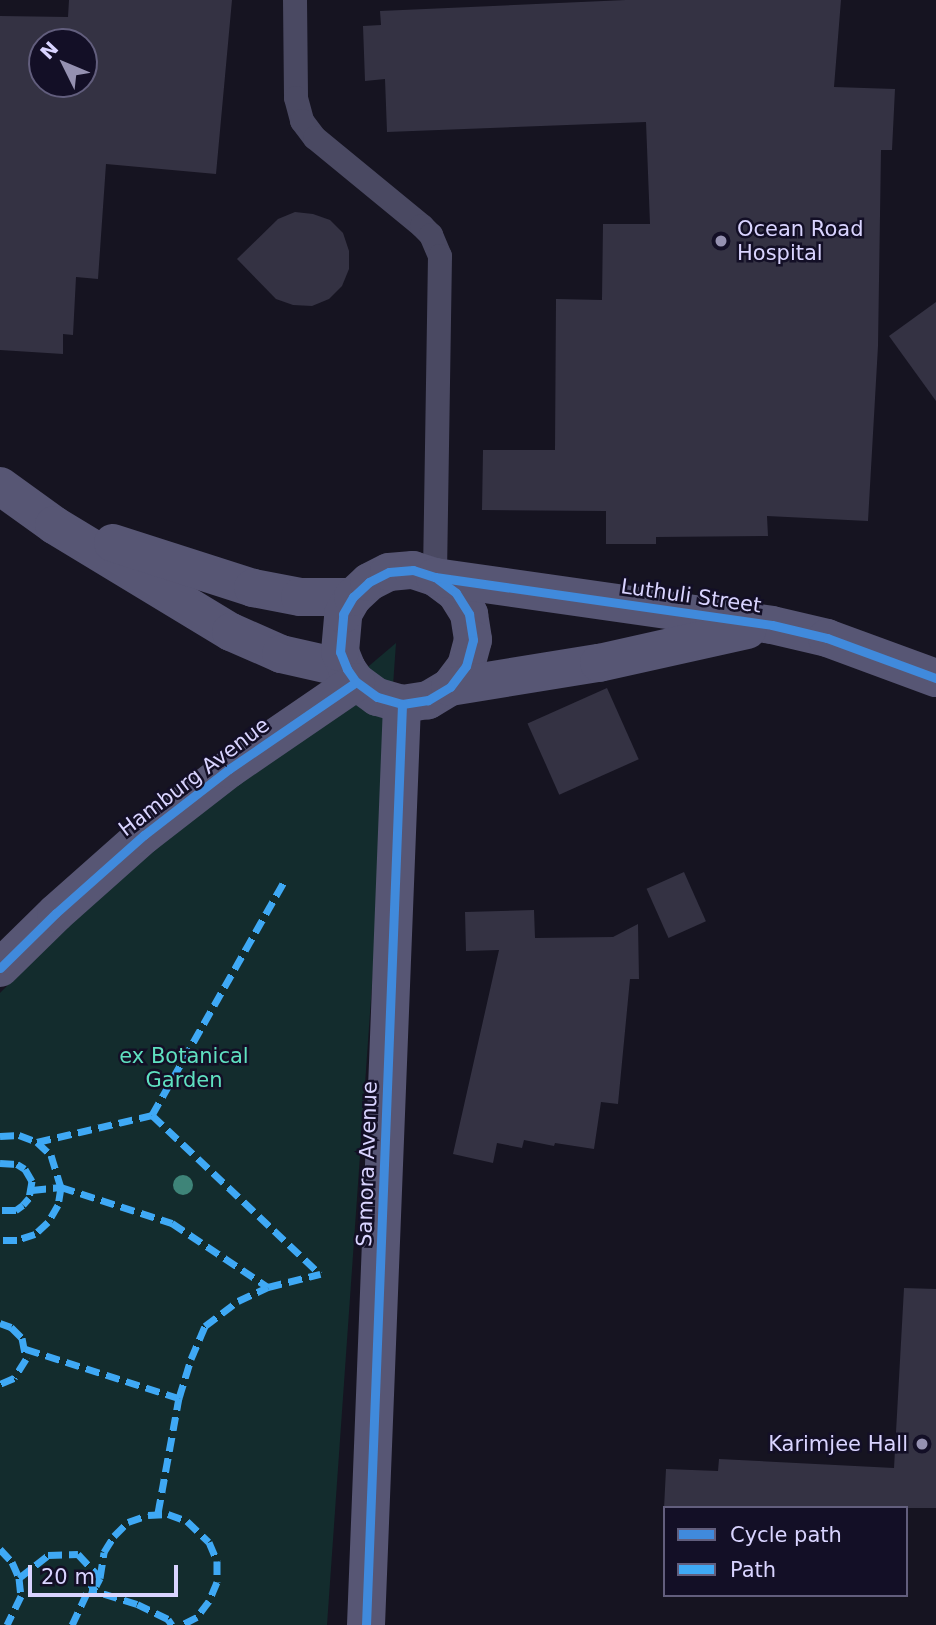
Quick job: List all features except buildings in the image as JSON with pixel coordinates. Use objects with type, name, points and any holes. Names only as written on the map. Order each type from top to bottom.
[{"type":"street","points":[[0,486],[54,525],[230,632],[281,654],[351,676],[377,697],[402,704],[428,700],[450,687],[466,666],[473,640],[469,614],[456,593],[435,577],[413,570],[390,572],[369,582],[353,597],[342,614],[340,652],[351,676]]},
{"type":"street","points":[[54,525],[253,588],[300,597],[353,597]]},
{"type":"street","name":"Luthuli Street","points":[[435,577],[772,625],[827,638],[936,678]]},
{"type":"street","name":"Luthuli Street","points":[[450,687],[599,663],[772,625]]},
{"type":"street","name":"Hamburg Avenue","points":[[0,968],[56,913],[144,835],[351,676]]},
{"type":"street","name":"Samora Avenue","points":[[366,1625],[402,704]]},
{"type":"lane","points":[[295,0],[296,99],[302,121],[315,138],[422,226],[436,245],[440,256],[435,577]]},
{"type":"green space","name":"ex Botanical Garden","points":[[396,643],[327,1625],[0,1625],[0,993],[84,908]]},
{"type":"marked path","points":[[37,1142],[152,1115],[285,880]]},
{"type":"marked path","points":[[152,1115],[320,1274]]},
{"type":"marked path","points":[[0,1136],[19,1135],[37,1142],[51,1155],[61,1187],[58,1205],[48,1222],[35,1234],[17,1240],[0,1240]]},
{"type":"marked path","points":[[0,1163],[17,1164],[25,1169],[32,1181],[29,1198],[23,1205],[16,1210],[0,1210]]},
{"type":"marked path","points":[[32,1190],[61,1187],[172,1223],[268,1287]]},
{"type":"marked path","points":[[158,1513],[179,1398],[205,1326],[238,1301],[268,1287],[320,1274]]},
{"type":"marked path","points":[[0,1323],[11,1327],[22,1338],[26,1359],[14,1378],[0,1384]]},
{"type":"marked path","points":[[26,1349],[179,1398]]},
{"type":"marked path","points":[[172,1625],[168,1619],[137,1604],[89,1589],[96,1586],[100,1578],[104,1552],[114,1536],[128,1522],[148,1515],[168,1514],[187,1521],[209,1542],[217,1561],[217,1582],[209,1601],[197,1617],[181,1625]]},
{"type":"marked path","points":[[0,1549],[12,1562],[19,1578],[21,1596],[7,1625]]},
{"type":"marked path","points":[[19,1578],[48,1555],[78,1554],[100,1578]]},
{"type":"marked path","points":[[72,1625],[89,1589]]},
{"type":"cycle path","points":[[435,577],[456,593],[469,614],[473,640],[466,666],[450,687],[428,700],[402,704],[377,697],[356,682],[340,652],[343,614],[353,597],[369,582],[389,572],[413,570],[435,577],[772,625],[827,638],[936,678]]},
{"type":"cycle path","points":[[0,968],[56,913],[144,835],[229,769],[356,682]]},
{"type":"cycle path","points":[[366,1625],[402,704]]},
{"type":"place","name":"Ocean Road Hospital","points":[[721,241]]},
{"type":"place","name":"Karimjee Hall","points":[[922,1444]]}]
